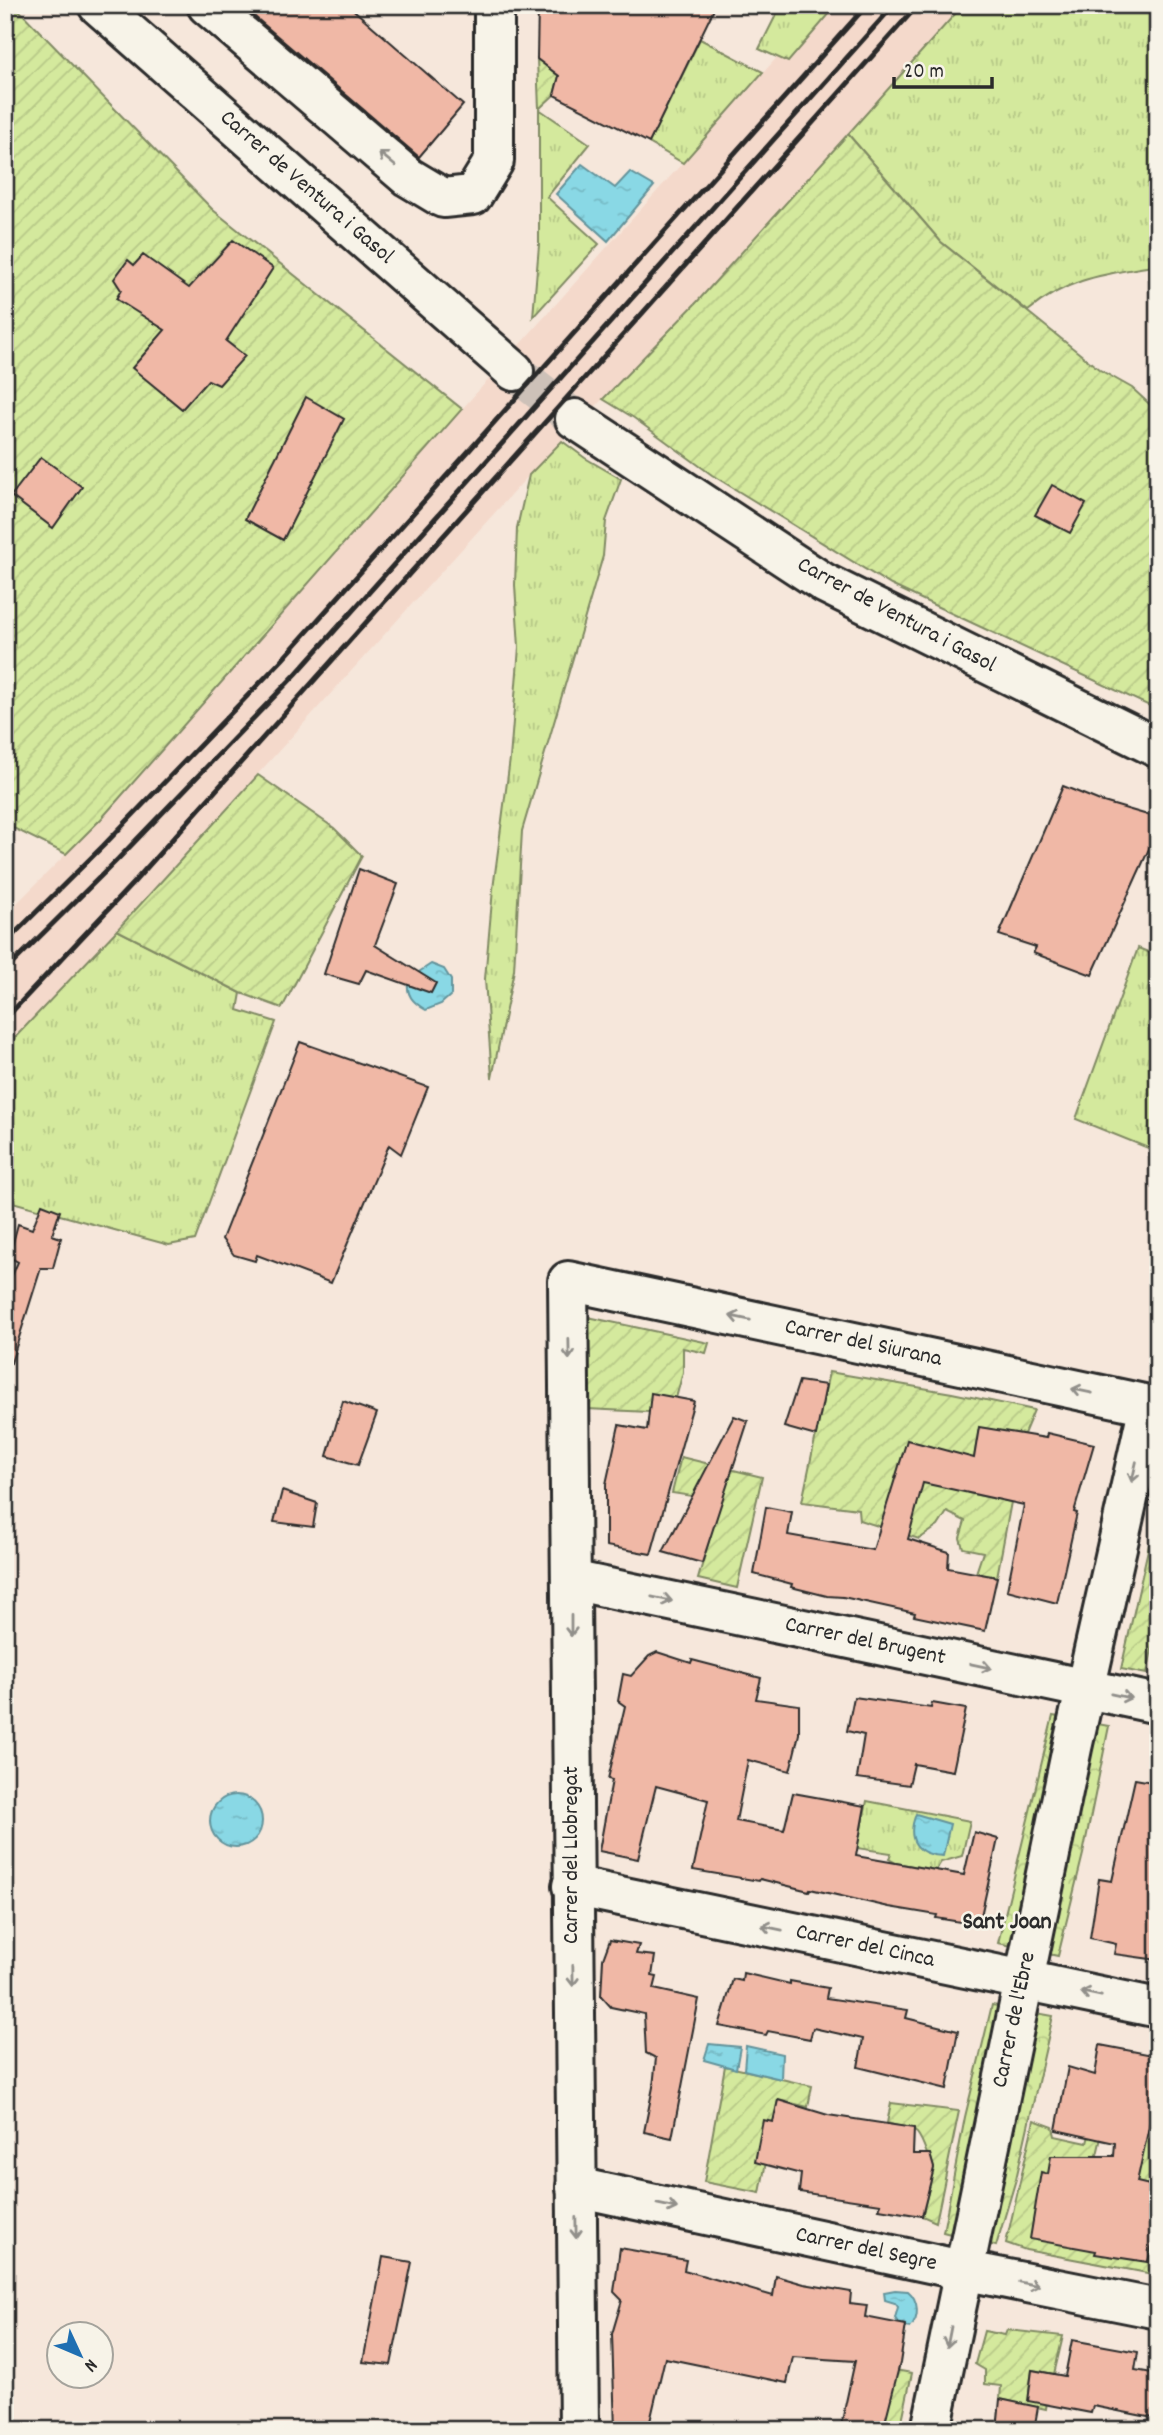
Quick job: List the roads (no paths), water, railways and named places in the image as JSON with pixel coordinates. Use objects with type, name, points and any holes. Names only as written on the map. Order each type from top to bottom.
[{"type":"street","name":"Carrer de Ventura i Gasol","points":[[99,5],[514,371]]},
{"type":"street","points":[[207,5],[408,177],[443,198],[473,195],[494,161],[494,5]]},
{"type":"street","name":"Carrer de Ventura i Gasol","points":[[575,419],[824,583],[1158,748]]},
{"type":"street","name":"Carrer del Siurana","points":[[568,1281],[1153,1406]]},
{"type":"street","name":"Carrer del Llobregat","points":[[568,1281],[579,2430]]},
{"type":"street","name":"Carrer de l'Ebre","points":[[931,2430],[962,2270],[1085,1688],[1153,1406]]},
{"type":"street","name":"Carrer del Brugent","points":[[571,1580],[1158,1704]]},
{"type":"street","name":"Carrer del Cinca","points":[[572,1886],[1158,2008]]},
{"type":"street","name":"Carrer del Segre","points":[[576,2187],[1158,2309]]},
{"type":"water","points":[[582,164],[615,188],[630,172],[654,186],[608,241],[556,194]]},
{"type":"water","points":[[431,964],[444,969],[451,980],[451,995],[441,1004],[426,1010],[411,998],[408,979]]},
{"type":"water","points":[[236,1795],[246,1797],[254,1803],[260,1811],[260,1831],[254,1839],[246,1845],[236,1847],[226,1845],[218,1839],[212,1831],[210,1821],[212,1811],[218,1803],[226,1797]]},
{"type":"water","points":[[916,1814],[950,1824],[943,1856],[926,1853],[916,1844],[912,1831]]},
{"type":"water","points":[[709,2044],[740,2047],[736,2069],[704,2060]]},
{"type":"water","points":[[746,2046],[782,2054],[781,2079],[744,2070]]},
{"type":"water","points":[[908,2291],[916,2304],[917,2314],[910,2328],[899,2324],[895,2318],[898,2307],[885,2300],[884,2292]]},
{"type":"tunnel","points":[[514,371],[575,419]]},
{"type":"railway","points":[[5,943],[103,846],[282,660],[867,5]]},
{"type":"railway","points":[[5,971],[118,859],[296,674],[894,5]]},
{"type":"railway","points":[[5,1019],[134,882],[918,5]]},
{"type":"district","name":"Sant Joan","points":[[1007,1923]]}]
